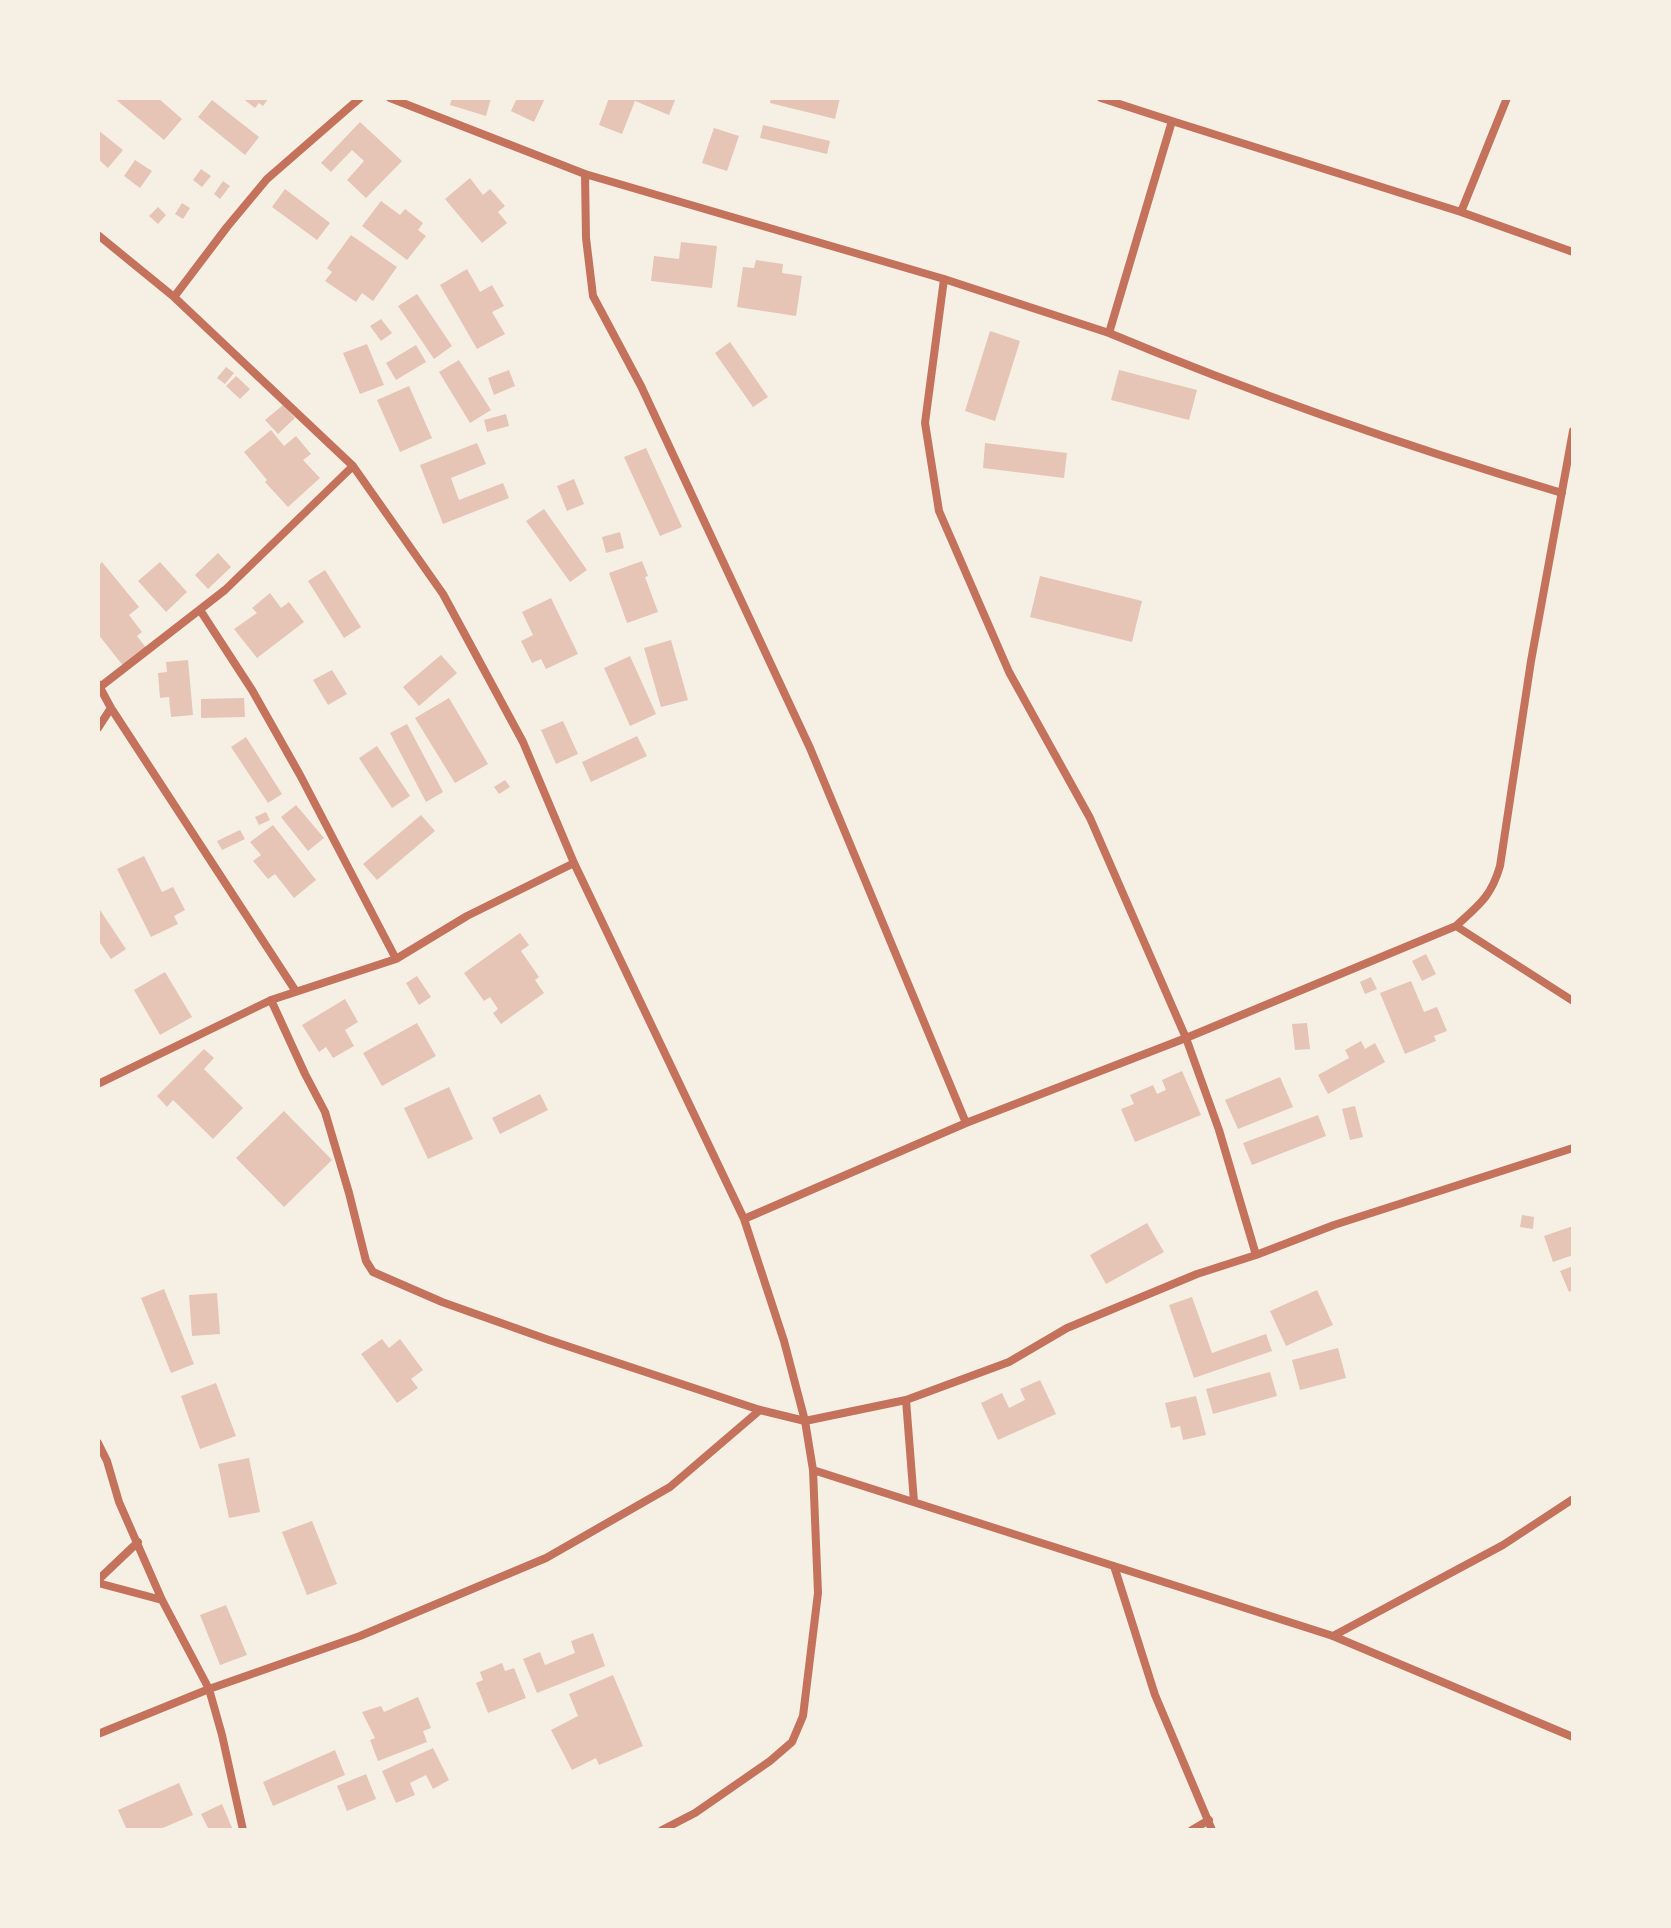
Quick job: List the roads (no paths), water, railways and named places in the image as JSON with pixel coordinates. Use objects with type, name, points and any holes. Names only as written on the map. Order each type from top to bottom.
[{"type":"street","points":[[174,297],[267,179],[360,98]]},
{"type":"street","points":[[390,98],[585,174],[944,279],[1109,333],[1224,381],[1471,466],[1562,493]]},
{"type":"street","points":[[1101,98],[1461,212],[1573,252]]},
{"type":"street","points":[[1461,212],[1507,98]]},
{"type":"street","points":[[1109,333],[1172,121]]},
{"type":"street","points":[[585,174],[586,238],[593,296],[641,386],[810,748],[966,1123]]},
{"type":"street","points":[[98,235],[174,297],[353,466],[443,594],[523,742],[574,863],[744,1219],[784,1341],[805,1421],[813,1470],[818,1593],[803,1716],[792,1742],[770,1761],[695,1813],[662,1830]]},
{"type":"street","points":[[944,279],[925,423],[939,511],[1009,672],[1090,818],[1186,1038],[1219,1130],[1256,1255]]},
{"type":"street","points":[[744,1219],[966,1123],[1186,1038],[1456,926],[1493,890],[1500,866],[1524,698],[1573,431]]},
{"type":"street","points":[[295,990],[99,685],[225,590],[353,466]]},
{"type":"street","points":[[200,610],[252,690],[300,775],[396,959]]},
{"type":"street","points":[[98,728],[111,708]]},
{"type":"street","points":[[98,1084],[271,1000],[396,959],[467,916],[574,863]]},
{"type":"street","points":[[1456,926],[1573,1001]]},
{"type":"street","points":[[271,1000],[325,1112],[366,1261],[373,1272],[455,1307],[760,1410],[805,1421],[906,1400],[1009,1362],[1067,1328],[1197,1274],[1334,1225],[1573,1148]]},
{"type":"street","points":[[906,1400],[914,1502]]},
{"type":"street","points":[[98,1734],[209,1689],[360,1636],[546,1558],[670,1487],[760,1410]]},
{"type":"street","points":[[98,1443],[119,1502],[162,1600],[209,1689],[243,1830]]},
{"type":"street","points":[[813,1470],[1333,1636],[1573,1737]]},
{"type":"street","points":[[1333,1636],[1503,1545],[1573,1499]]},
{"type":"street","points":[[138,1542],[98,1581],[162,1600]]},
{"type":"street","points":[[1114,1566],[1155,1695],[1212,1830]]},
{"type":"street","points":[[1192,1830],[1209,1820]]}]
